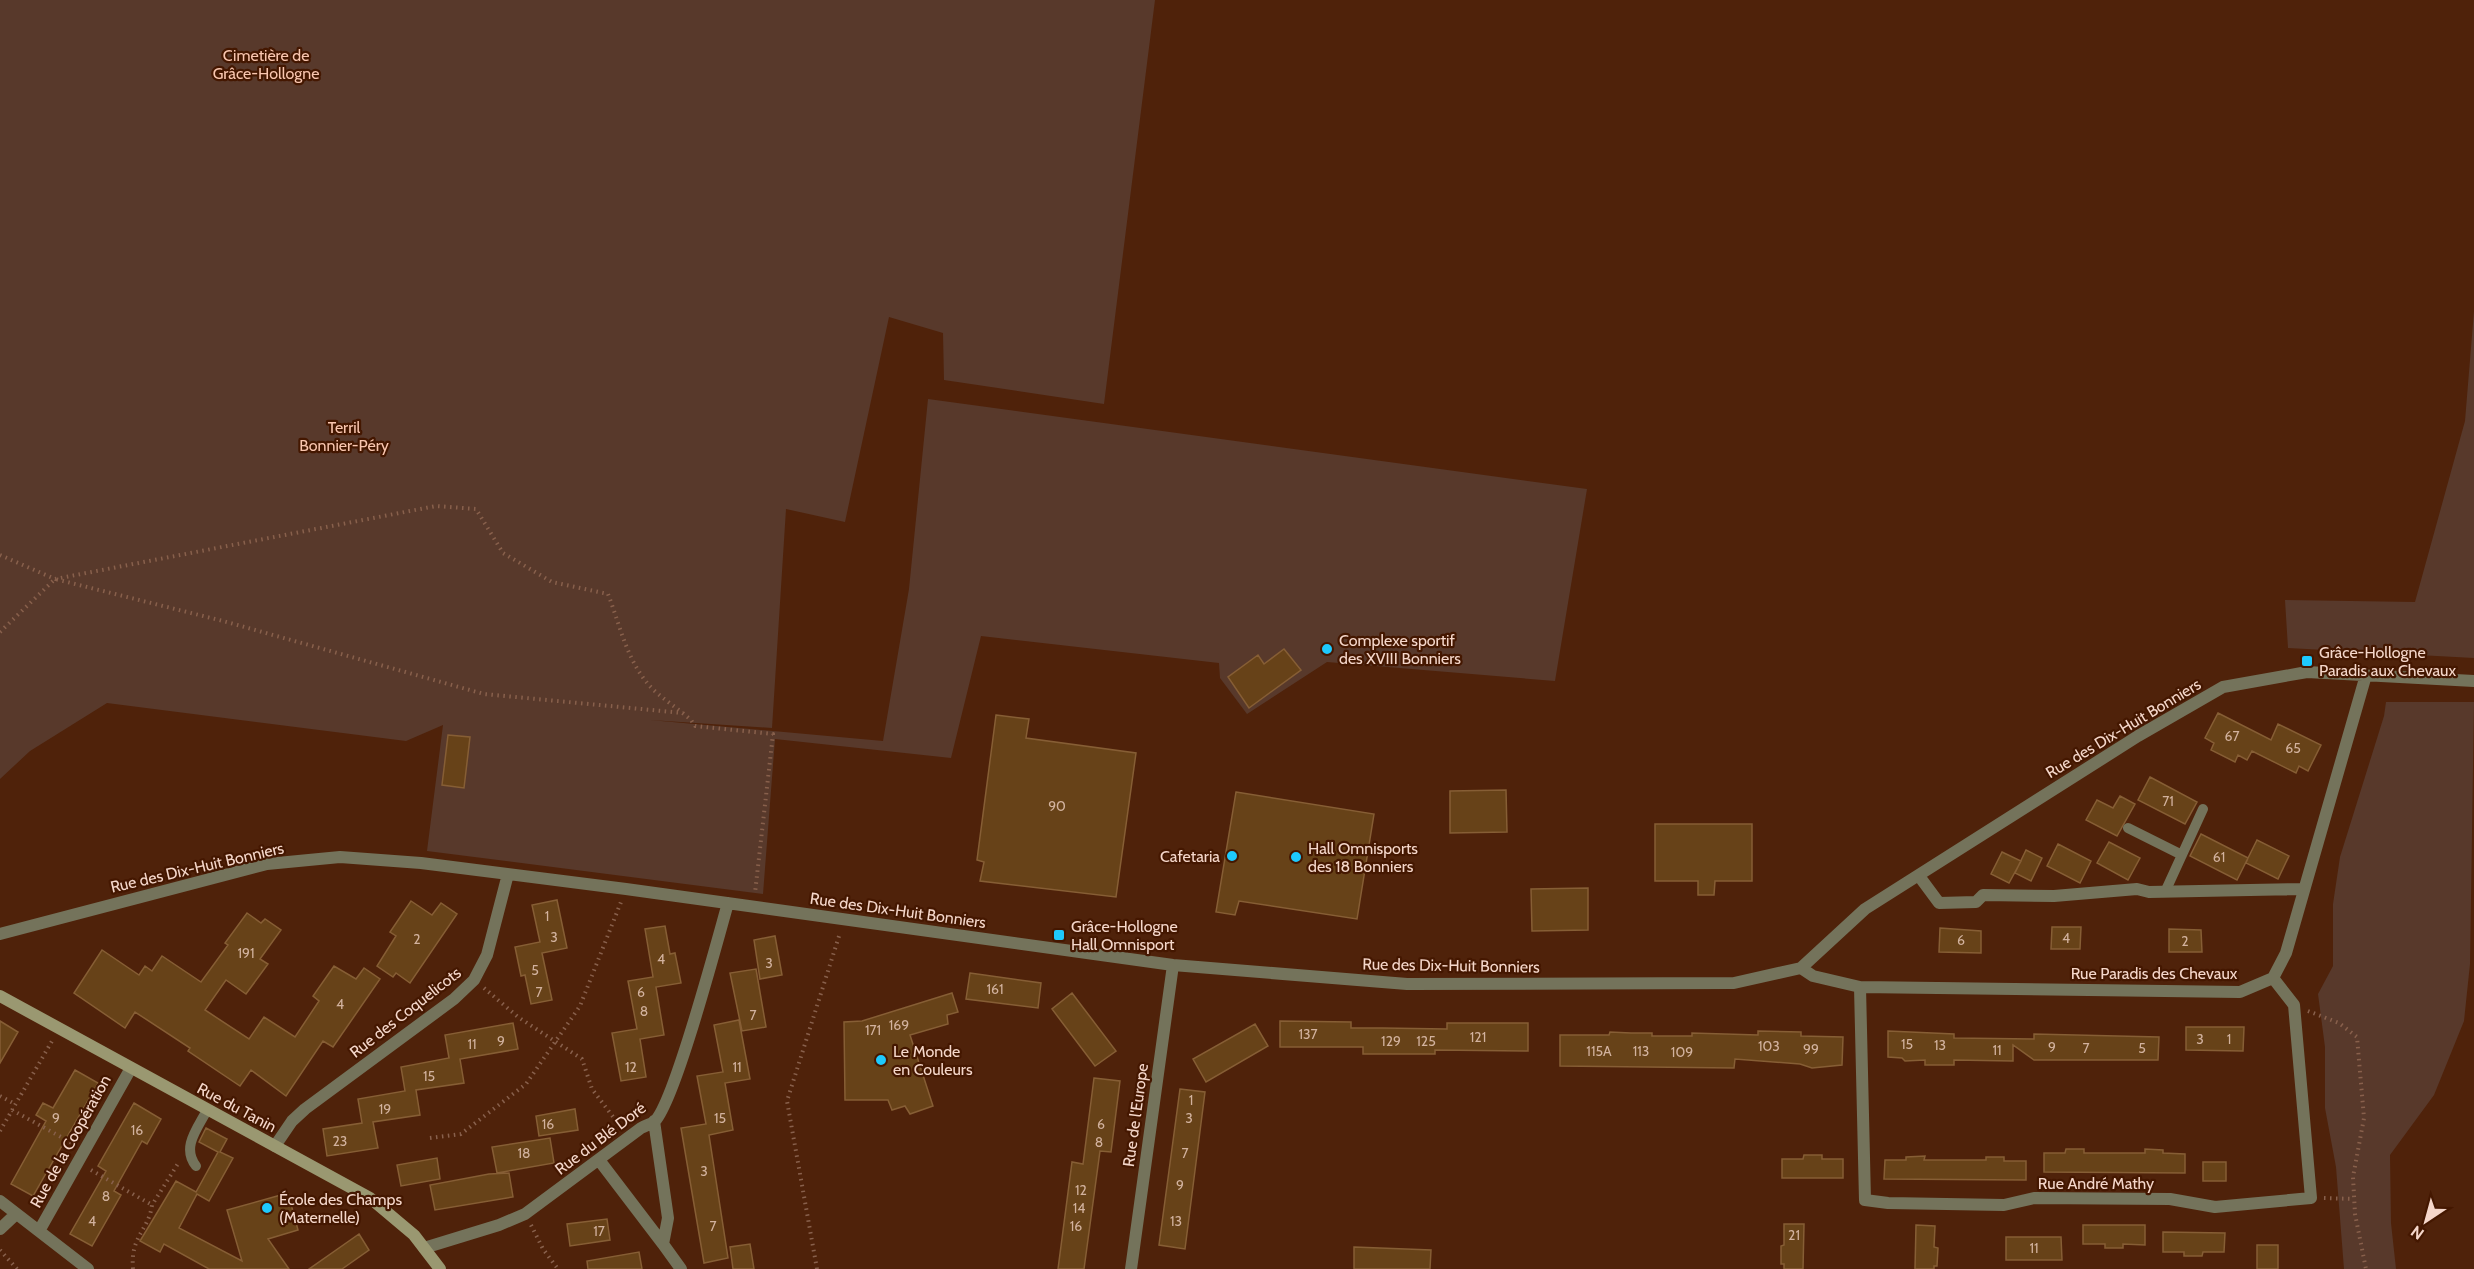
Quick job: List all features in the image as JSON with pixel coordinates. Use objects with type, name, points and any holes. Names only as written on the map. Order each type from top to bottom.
[{"type":"street","name":"Rue des Dix-Huit Bonniers","points":[[0,934],[282,861],[351,858],[422,863],[626,889],[1173,965],[1416,984],[1734,983],[1801,968],[1865,909],[2138,736],[2223,687],[2307,672],[2474,681]]},
{"type":"street","points":[[2311,1198],[2294,1005],[2273,978],[2286,953],[2366,675]]},
{"type":"street","name":"Rue des Coquelicots","points":[[275,1146],[292,1120],[304,1109],[454,999],[474,980],[488,955],[508,874]]},
{"type":"street","points":[[1919,876],[1939,903],[1976,902],[1983,895],[2054,896],[2137,889],[2165,892],[2304,889]]},
{"type":"street","name":"Rue du Blé Doré","points":[[424,1248],[499,1225],[525,1214],[654,1121],[668,1095],[683,1051],[728,903]]},
{"type":"street","name":"Rue de l'Europe","points":[[1131,1269],[1173,965]]},
{"type":"street","points":[[1801,968],[1813,976],[1860,987]]},
{"type":"street","name":"Rue Paradis des Chevaux","points":[[1860,987],[2240,992],[2273,978]]},
{"type":"street","name":"Rue André Mathy","points":[[1860,987],[1865,1200],[1888,1203],[2004,1205],[2034,1198],[2170,1199],[2215,1207],[2311,1198]]},
{"type":"street","name":"Rue du Tanin","points":[[0,996],[370,1198],[414,1235],[440,1269]]},
{"type":"street","name":"Rue de la Coopération","points":[[39,1231],[131,1068]]},
{"type":"street","points":[[654,1121],[669,1218],[663,1244]]},
{"type":"street","points":[[599,1160],[681,1269]]},
{"type":"street","points":[[0,1201],[88,1269]]},
{"type":"street","points":[[0,1229],[16,1214]]},
{"type":"lane","points":[[2165,892],[2203,809]]},
{"type":"lane","points":[[2128,828],[2182,855]]},
{"type":"lane","points":[[196,1166],[190,1159],[189,1149],[207,1110]]},
{"type":"path","points":[[0,632],[55,579],[436,506],[476,509],[503,553],[552,582],[608,594],[626,649],[648,684],[695,726],[773,734],[753,906]]},
{"type":"path","points":[[0,555],[55,579],[223,621],[484,694],[684,714]]},
{"type":"path","points":[[430,1138],[461,1134],[526,1084],[580,1006],[626,889]]},
{"type":"path","points":[[817,1269],[787,1101],[844,918]]},
{"type":"path","points":[[474,980],[518,1017],[582,1059],[591,1089],[629,1137]]},
{"type":"path","points":[[2294,1005],[2339,1023],[2357,1037],[2364,1118],[2353,1177],[2355,1214],[2366,1269]]},
{"type":"path","points":[[0,1131],[59,1029]]},
{"type":"path","points":[[0,1096],[15,1104]]},
{"type":"path","points":[[12,1110],[84,1150]]},
{"type":"path","points":[[132,1269],[134,1242],[168,1177],[189,1149]]},
{"type":"path","points":[[77,1162],[152,1205]]},
{"type":"path","points":[[2311,1198],[2354,1199]]},
{"type":"path","points":[[525,1214],[543,1249],[558,1269]]},
{"type":"path","points":[[0,1250],[17,1269]]},
{"type":"green space","name":"Terril Bonnier-Péry","points":[[0,0],[1155,0],[1104,404],[944,380],[943,333],[889,317],[845,522],[786,509],[772,728],[650,720],[883,741],[909,589],[928,399],[1587,489],[1555,681],[1327,662],[1247,714],[1220,678],[1219,663],[981,636],[951,758],[775,739],[763,894],[427,851],[443,725],[406,741],[107,703],[30,751],[0,779]]},
{"type":"green space","points":[[2474,311],[2474,658],[2288,648],[2285,600],[2415,602],[2465,421]]},
{"type":"green space","points":[[2386,702],[2474,702],[2470,964],[2464,1021],[2434,1095],[2390,1155],[2391,1223],[2396,1269],[2344,1269],[2336,1167],[2325,1108],[2325,1047],[2318,994],[2333,966],[2333,904],[2340,857],[2384,716]]},
{"type":"building","points":[[1284,649],[1301,670],[1249,708],[1228,677],[1258,655],[1264,664]]},
{"type":"building","points":[[2218,713],[2271,740],[2278,724],[2321,745],[2308,771],[2299,766],[2296,773],[2252,751],[2247,760],[2238,755],[2235,762],[2211,750],[2214,743],[2205,738]]},
{"type":"building","points":[[996,715],[1029,719],[1026,738],[1136,753],[1116,897],[980,881],[984,862],[977,860]]},
{"type":"building","points":[[448,735],[470,737],[464,788],[442,785]]},
{"type":"building","points":[[2150,777],[2197,802],[2185,824],[2138,800]]},
{"type":"building","points":[[1506,790],[1507,832],[1450,833],[1450,791]]},
{"type":"building","name":"Hall Omnisports des 18 Bonniers","points":[[1236,792],[1374,814],[1357,919],[1239,901],[1235,915],[1216,912]]},
{"type":"building","points":[[2120,796],[2135,804],[2117,836],[2086,820],[2097,800],[2113,808]]},
{"type":"building","points":[[1655,824],[1752,824],[1752,881],[1715,881],[1714,895],[1698,895],[1698,881],[1655,881]]},
{"type":"building","points":[[2201,834],[2248,858],[2237,880],[2190,856]]},
{"type":"building","points":[[2257,840],[2289,856],[2278,879],[2246,863]]},
{"type":"building","points":[[2109,842],[2140,858],[2128,880],[2097,863]]},
{"type":"building","points":[[2058,844],[2091,861],[2080,883],[2047,866]]},
{"type":"building","points":[[2026,850],[2042,858],[2031,881],[2015,873]]},
{"type":"building","points":[[2002,852],[2021,861],[2009,883],[1991,874]]},
{"type":"building","points":[[1588,888],[1588,930],[1532,931],[1531,889]]},
{"type":"building","points":[[557,900],[567,948],[542,953],[552,1000],[531,1004],[525,975],[521,976],[515,947],[540,942],[532,905]]},
{"type":"building","points":[[411,901],[432,915],[441,903],[457,914],[410,983],[396,973],[393,977],[377,966],[396,936],[390,932]]},
{"type":"building","points":[[247,913],[261,923],[265,919],[281,930],[260,959],[268,964],[246,994],[226,980],[205,1010],[249,1039],[264,1017],[295,1037],[319,1001],[313,996],[334,966],[356,979],[364,968],[380,979],[333,1047],[323,1041],[286,1096],[251,1070],[240,1086],[188,1051],[190,1048],[135,1012],[125,1028],[74,993],[102,950],[139,975],[145,966],[152,971],[162,956],[201,982],[228,945],[225,943]]},
{"type":"building","points":[[665,926],[670,954],[675,953],[681,983],[656,987],[664,1035],[640,1039],[646,1077],[621,1081],[612,1033],[637,1029],[628,981],[653,977],[645,929]]},
{"type":"building","points":[[2052,927],[2081,927],[2080,949],[2051,949]]},
{"type":"building","points":[[1940,928],[1981,931],[1981,953],[1939,952]]},
{"type":"building","points":[[2169,929],[2201,930],[2202,952],[2169,952]]},
{"type":"building","points":[[775,936],[782,975],[760,979],[754,940]]},
{"type":"building","points":[[756,969],[766,1027],[742,1031],[730,973]]},
{"type":"building","points":[[970,973],[1041,983],[1038,1008],[966,999]]},
{"type":"building","name":"Le Monde en Couleurs","points":[[952,993],[958,1012],[947,1015],[948,1024],[910,1035],[933,1106],[910,1114],[905,1106],[892,1110],[888,1100],[845,1100],[844,1022],[862,1021]]},
{"type":"building","points":[[1072,993],[1116,1051],[1095,1066],[1052,1009]]},
{"type":"building","points":[[739,1020],[750,1079],[725,1083],[733,1130],[709,1135],[728,1258],[704,1263],[681,1128],[706,1124],[697,1076],[723,1072],[714,1025]]},
{"type":"building","points":[[0,1021],[18,1032],[0,1063]]},
{"type":"building","points":[[1280,1021],[1351,1022],[1351,1028],[1447,1029],[1447,1023],[1528,1023],[1528,1051],[1435,1050],[1435,1054],[1363,1054],[1363,1047],[1280,1047]]},
{"type":"building","points":[[513,1023],[518,1049],[460,1059],[464,1083],[416,1090],[420,1115],[373,1122],[378,1148],[327,1156],[323,1129],[362,1123],[358,1099],[405,1091],[401,1067],[449,1058],[445,1035]]},
{"type":"building","points":[[1255,1024],[1268,1046],[1206,1082],[1193,1059]]},
{"type":"building","points":[[2186,1027],[2244,1027],[2243,1051],[2186,1050]]},
{"type":"building","points":[[1758,1031],[1801,1032],[1801,1036],[1843,1037],[1842,1065],[1812,1068],[1800,1064],[1735,1059],[1734,1068],[1560,1066],[1560,1035],[1609,1035],[1610,1032],[1652,1033],[1652,1036],[1692,1036],[1692,1033],[1758,1035]]},
{"type":"building","points":[[1888,1031],[1954,1034],[1954,1038],[2034,1039],[2034,1034],[2159,1037],[2158,1060],[2034,1060],[2013,1045],[2013,1061],[1954,1060],[1954,1065],[1925,1065],[1925,1060],[1905,1061],[1902,1058],[1888,1057]]},
{"type":"building","points":[[75,1070],[98,1083],[33,1196],[11,1184],[46,1121],[36,1115],[43,1103],[53,1108]]},
{"type":"building","points":[[1094,1078],[1120,1081],[1111,1152],[1100,1151],[1084,1269],[1058,1269],[1072,1162],[1083,1164]]},
{"type":"building","points":[[1180,1089],[1205,1092],[1185,1249],[1159,1245]]},
{"type":"building","points":[[134,1103],[161,1119],[147,1144],[142,1141],[114,1191],[121,1195],[92,1246],[70,1234],[106,1171],[98,1166]]},
{"type":"building","points":[[575,1109],[578,1130],[539,1136],[536,1116]]},
{"type":"building","points":[[206,1128],[227,1139],[220,1152],[233,1158],[209,1201],[197,1194],[179,1228],[242,1261],[227,1210],[288,1193],[298,1230],[268,1239],[289,1269],[209,1269],[164,1244],[160,1252],[140,1241],[176,1181],[196,1192],[218,1152],[199,1142]]},
{"type":"building","points":[[550,1138],[554,1163],[497,1173],[492,1147]]},
{"type":"building","points":[[2066,1149],[2084,1149],[2084,1153],[2145,1153],[2145,1149],[2185,1154],[2185,1173],[2044,1172],[2044,1153],[2065,1153]]},
{"type":"building","points":[[1804,1155],[1822,1155],[1822,1159],[1843,1159],[1843,1178],[1782,1178],[1782,1159],[1803,1159]]},
{"type":"building","points":[[1925,1156],[1924,1160],[1986,1160],[1986,1157],[2004,1157],[2004,1161],[2026,1161],[2026,1180],[1884,1179],[1885,1160],[1906,1160],[1906,1157]]},
{"type":"building","points":[[437,1158],[440,1179],[401,1186],[397,1165]]},
{"type":"building","points":[[2203,1162],[2226,1162],[2226,1181],[2203,1181]]},
{"type":"building","points":[[509,1173],[513,1197],[435,1210],[430,1185],[489,1174]]},
{"type":"building","points":[[607,1219],[610,1240],[570,1246],[567,1224]]},
{"type":"building","points":[[1784,1224],[1804,1224],[1803,1269],[1784,1269],[1784,1264],[1781,1264]]},
{"type":"building","points":[[1916,1225],[1935,1226],[1934,1247],[1938,1248],[1937,1266],[1934,1266],[1934,1269],[1915,1269]]},
{"type":"building","points":[[2083,1225],[2145,1225],[2145,1245],[2123,1244],[2123,1248],[2105,1248],[2105,1244],[2083,1244]]},
{"type":"building","points":[[2163,1232],[2225,1233],[2224,1252],[2203,1252],[2202,1256],[2184,1256],[2184,1252],[2163,1252]]},
{"type":"building","points":[[359,1234],[369,1250],[342,1269],[309,1269]]},
{"type":"building","points":[[2006,1237],[2061,1237],[2062,1260],[2006,1260]]},
{"type":"building","points":[[750,1244],[754,1269],[733,1269],[730,1247]]},
{"type":"building","points":[[2257,1245],[2278,1245],[2278,1269],[2257,1269]]},
{"type":"building","points":[[1354,1247],[1431,1250],[1430,1269],[1354,1269]]},
{"type":"building","points":[[639,1252],[642,1269],[588,1269],[587,1261]]},
{"type":"place","name":"Complexe sportif des XVIII Bonniers","points":[[1327,649]]},
{"type":"place","name":"Grâce-Hollogne Paradis aux Chevaux","points":[[2307,661]]},
{"type":"place","name":"Cafetaria","points":[[1232,856]]},
{"type":"place","name":"Hall Omnisports des 18 Bonniers","points":[[1296,857]]},
{"type":"place","name":"Grâce-Hollogne Hall Omnisport","points":[[1059,935]]},
{"type":"place","name":"Le Monde en Couleurs","points":[[881,1060]]},
{"type":"place","name":"École des Champs (Maternelle)","points":[[267,1208]]},
{"type":"park label","name":"Cimetière de Grâce-Hollogne","points":[[266,64]]}]
